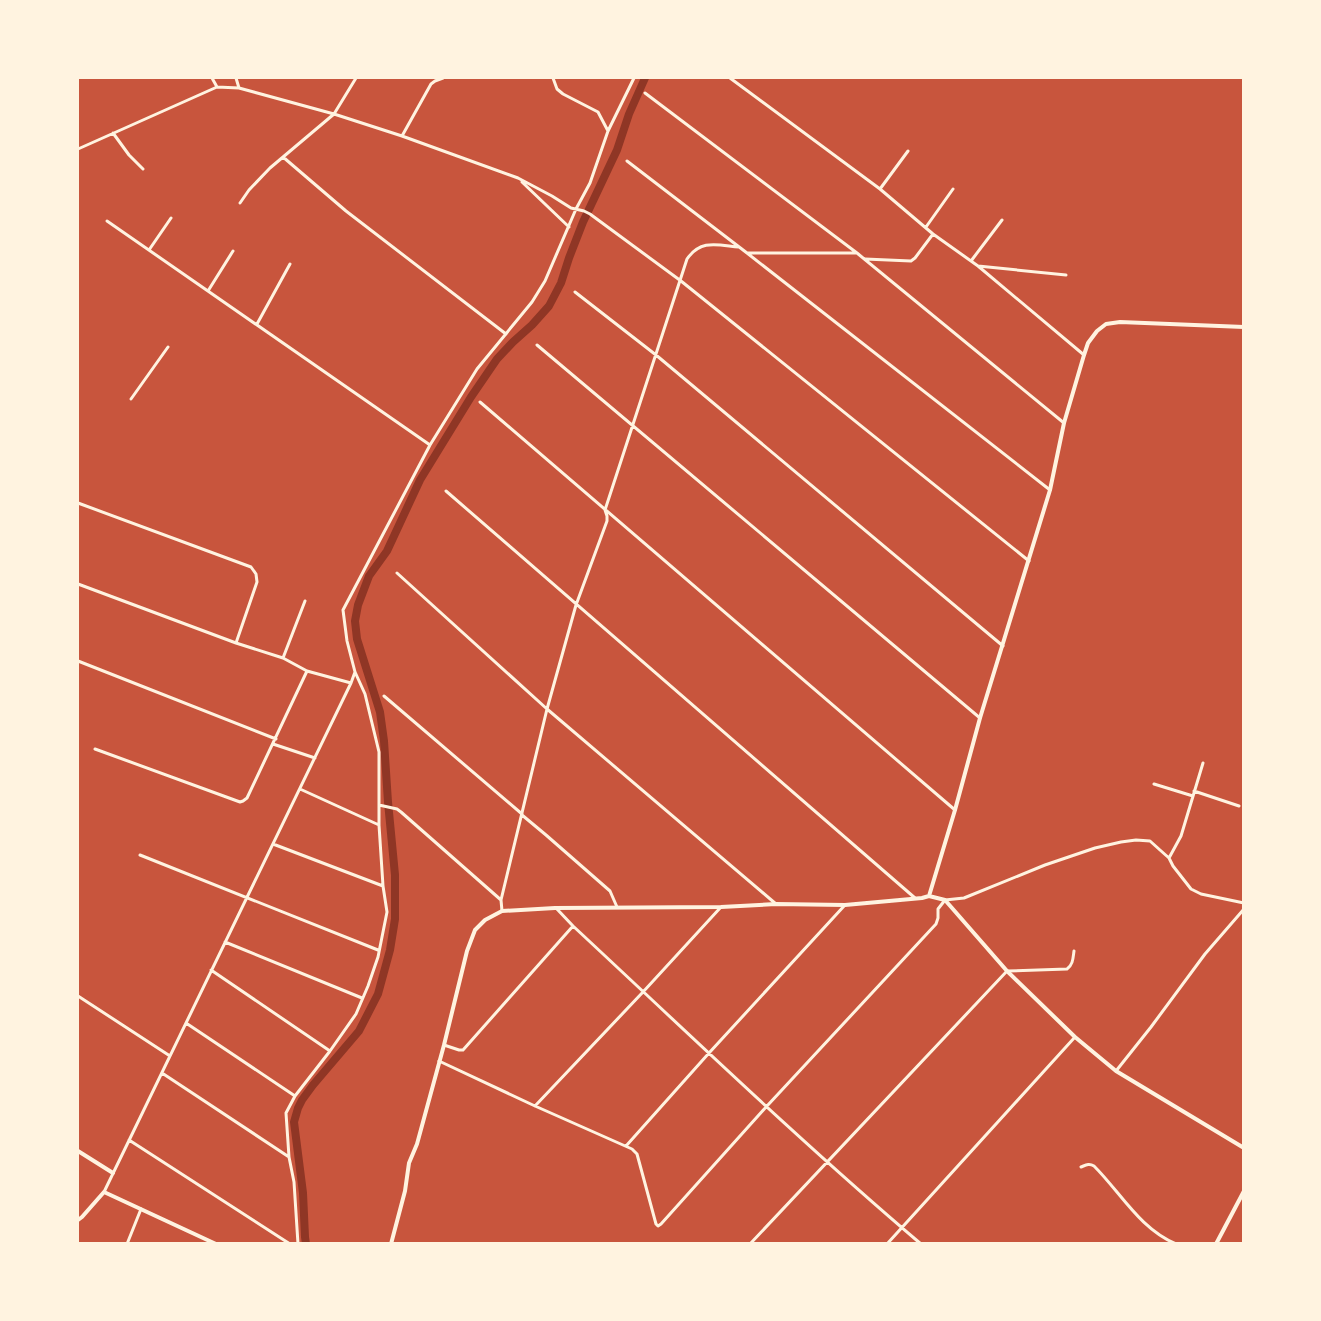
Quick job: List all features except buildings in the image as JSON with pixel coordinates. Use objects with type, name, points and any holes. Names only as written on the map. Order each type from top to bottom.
[{"type":"street","points":[[212,78],[217,87]]},
{"type":"street","points":[[236,78],[239,88]]},
{"type":"street","points":[[240,203],[249,190],[283,157],[334,114],[356,78]]},
{"type":"street","points":[[402,136],[431,84],[443,78]]},
{"type":"street","points":[[553,78],[557,89],[563,94],[598,112],[608,131]]},
{"type":"street","points":[[298,1244],[294,1182],[289,1157],[286,1113],[294,1096],[330,1051],[356,1014],[375,964],[387,912],[383,886],[379,825],[379,752],[365,694],[355,672],[343,610],[430,445],[477,368],[532,302],[544,281],[590,183],[608,131],[634,78]]},
{"type":"street","points":[[730,78],[880,189],[933,234],[978,266],[1084,355]]},
{"type":"street","points":[[78,149],[217,87],[239,88],[334,114],[402,136],[518,178],[571,208],[590,214],[681,281],[1028,561]]},
{"type":"street","points":[[645,93],[865,259],[1064,423]]},
{"type":"street","points":[[113,133],[129,155],[143,169]]},
{"type":"street","points":[[880,189],[908,151]]},
{"type":"street","points":[[283,157],[346,211],[506,334]]},
{"type":"street","points":[[627,161],[1050,490]]},
{"type":"street","points":[[518,178],[569,227]]},
{"type":"street","points":[[926,228],[953,189]]},
{"type":"street","points":[[150,250],[171,218]]},
{"type":"street","points":[[971,262],[1002,220]]},
{"type":"street","points":[[107,221],[430,445]]},
{"type":"street","points":[[865,259],[911,261],[933,234]]},
{"type":"street","points":[[502,911],[501,900],[547,709],[576,604],[607,521],[605,510],[687,259],[693,251],[701,246],[739,247]]},
{"type":"street","points":[[208,291],[233,251]]},
{"type":"street","points":[[747,253],[857,253]]},
{"type":"street","points":[[256,324],[290,264]]},
{"type":"street","points":[[978,266],[1066,275]]},
{"type":"street","points":[[575,292],[656,355],[1003,646]]},
{"type":"street","points":[[928,896],[1050,490],[1064,423],[1088,343],[1097,331],[1106,324],[1120,322],[1244,327]]},
{"type":"street","points":[[537,345],[980,718]]},
{"type":"street","points":[[131,399],[168,347]]},
{"type":"street","points":[[480,402],[955,810]]},
{"type":"street","points":[[446,491],[915,898]]},
{"type":"street","points":[[78,503],[251,567],[256,574],[257,582],[236,643]]},
{"type":"street","points":[[397,572],[547,709],[776,904]]},
{"type":"street","points":[[78,584],[236,643],[283,658],[307,671],[351,683]]},
{"type":"street","points":[[283,658],[305,601]]},
{"type":"street","points":[[78,661],[276,739]]},
{"type":"street","points":[[95,749],[240,802],[243,801],[276,739],[307,671]]},
{"type":"street","points":[[78,1220],[104,1192],[355,672]]},
{"type":"street","points":[[384,696],[610,891],[617,908]]},
{"type":"street","points":[[273,744],[315,758]]},
{"type":"street","points":[[1169,858],[1181,836],[1203,763]]},
{"type":"street","points":[[1154,784],[1193,796]]},
{"type":"street","points":[[300,789],[379,825]]},
{"type":"street","points":[[1194,791],[1239,806]]},
{"type":"street","points":[[379,805],[397,809],[501,900]]},
{"type":"street","points":[[391,1244],[409,1163],[417,1144],[467,951],[475,930],[485,920],[502,911],[555,908],[721,908],[776,904],[845,905],[928,896],[945,900],[964,898],[1045,865],[1095,848],[1136,840],[1150,841],[1169,858],[1191,889],[1201,894],[1244,903]]},
{"type":"street","points":[[272,844],[383,886]]},
{"type":"street","points":[[140,854],[379,950]]},
{"type":"street","points":[[945,900],[1007,971],[1075,1037],[1116,1071],[1244,1148]]},
{"type":"street","points":[[439,1061],[632,1149],[636,1154],[658,1226],[936,924],[938,909],[945,900]]},
{"type":"street","points":[[626,1146],[845,905]]},
{"type":"street","points":[[555,908],[709,1053],[921,1244]]},
{"type":"street","points":[[535,1106],[721,908]]},
{"type":"street","points":[[1116,1071],[1205,954],[1244,909]]},
{"type":"street","points":[[444,1045],[463,1050],[573,926]]},
{"type":"street","points":[[225,942],[362,998]]},
{"type":"street","points":[[750,1244],[1007,971],[1067,969],[1072,964],[1074,951]]},
{"type":"street","points":[[211,970],[330,1051]]},
{"type":"street","points":[[78,996],[170,1056]]},
{"type":"street","points":[[186,1023],[294,1096]]},
{"type":"street","points":[[887,1244],[1075,1037]]},
{"type":"street","points":[[162,1072],[289,1157]]},
{"type":"street","points":[[129,1140],[290,1244]]},
{"type":"street","points":[[78,1151],[113,1173]]},
{"type":"street","points":[[1081,1168],[1088,1164],[1094,1166],[1135,1215],[1165,1239],[1176,1244]]},
{"type":"street","points":[[1216,1244],[1244,1191]]},
{"type":"street","points":[[104,1192],[216,1244]]},
{"type":"street","points":[[127,1244],[142,1210]]},
{"type":"street","points":[[202,1244],[205,1238]]},
{"type":"waterway","points":[[306,1244],[303,1193],[294,1122],[302,1100],[359,1031],[378,994],[390,950],[395,919],[395,875],[384,741],[380,712],[357,639],[355,621],[358,605],[369,576],[387,551],[420,480],[471,397],[497,359],[549,306],[561,283],[583,222],[617,150],[629,114],[645,78]]}]
